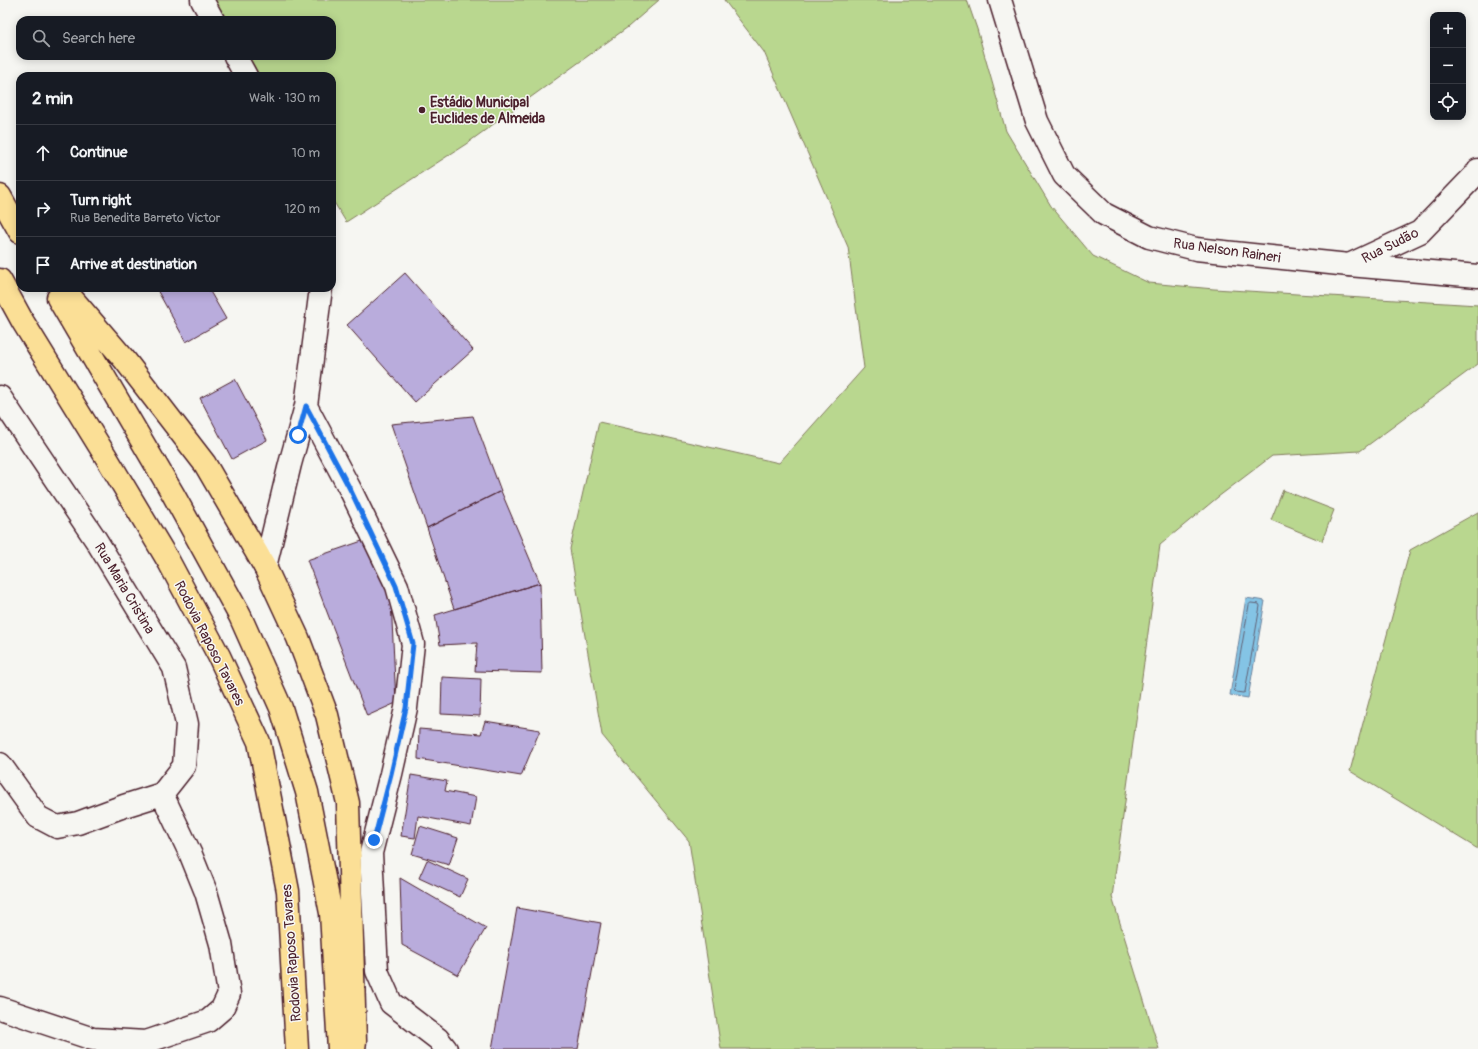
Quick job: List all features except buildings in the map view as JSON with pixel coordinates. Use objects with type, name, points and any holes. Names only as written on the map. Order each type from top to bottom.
[{"type":"highway","points":[[0,196],[16,225]]},
{"type":"highway","name":"Rodovia Raposo Tavares","points":[[0,280],[23,322],[169,562],[218,656],[259,742],[288,891],[297,1049]]},
{"type":"highway","points":[[54,292],[174,494],[240,616],[282,708],[307,792],[331,913],[339,1049]]},
{"type":"highway","points":[[66,292],[124,359],[205,464],[265,567],[298,638],[328,714],[348,803],[355,1040],[354,1049]]},
{"type":"street","points":[[202,0],[211,16]]},
{"type":"street","name":"Rua Nelson Raineri","points":[[1000,0],[1037,121],[1064,176],[1104,214],[1149,237],[1196,249],[1349,266],[1478,276]]},
{"type":"street","points":[[236,60],[244,72]]},
{"type":"street","name":"Rua Sudão","points":[[1349,266],[1420,232],[1476,174],[1478,170]]},
{"type":"street","points":[[265,567],[306,406],[320,292]]},
{"type":"street","name":"Rua Maria Cristina","points":[[0,397],[96,540],[174,668],[187,724],[184,766],[162,794]]},
{"type":"street","points":[[306,406],[351,491],[396,586],[413,644],[406,708],[371,853],[377,971],[391,1003],[438,1039],[446,1049]]},
{"type":"street","points":[[0,764],[38,817],[57,827],[78,823],[162,794],[204,886],[221,944],[228,994],[222,1009],[208,1021],[146,1042],[94,1039],[0,1008]]},
{"type":"green space","name":"Estádio Municipal Euclides de Almeida","points":[[215,0],[659,0],[628,27],[466,144],[346,222],[336,206],[336,72],[258,72],[250,60],[336,60],[336,16],[225,16]]},
{"type":"green space","points":[[724,0],[967,0],[977,29],[1006,131],[1051,206],[1093,256],[1149,283],[1214,289],[1478,305],[1478,364],[1360,451],[1272,456],[1218,497],[1160,545],[1112,897],[1159,1049],[721,1049],[689,841],[602,735],[570,549],[599,422],[779,463],[864,368],[848,247],[764,52]]},
{"type":"green space","points":[[1283,490],[1334,510],[1322,541],[1271,520]]},
{"type":"green space","points":[[1478,512],[1478,849],[1350,771],[1410,550]]},
{"type":"water","points":[[1246,598],[1265,601],[1248,698],[1230,695]]},
{"type":"place","name":"Estádio Municipal Euclides de Almeida","points":[[422,110]]},
{"type":"route","points":[[298,435],[306,406],[351,491],[396,586],[413,644],[406,708],[374,840]]}]
